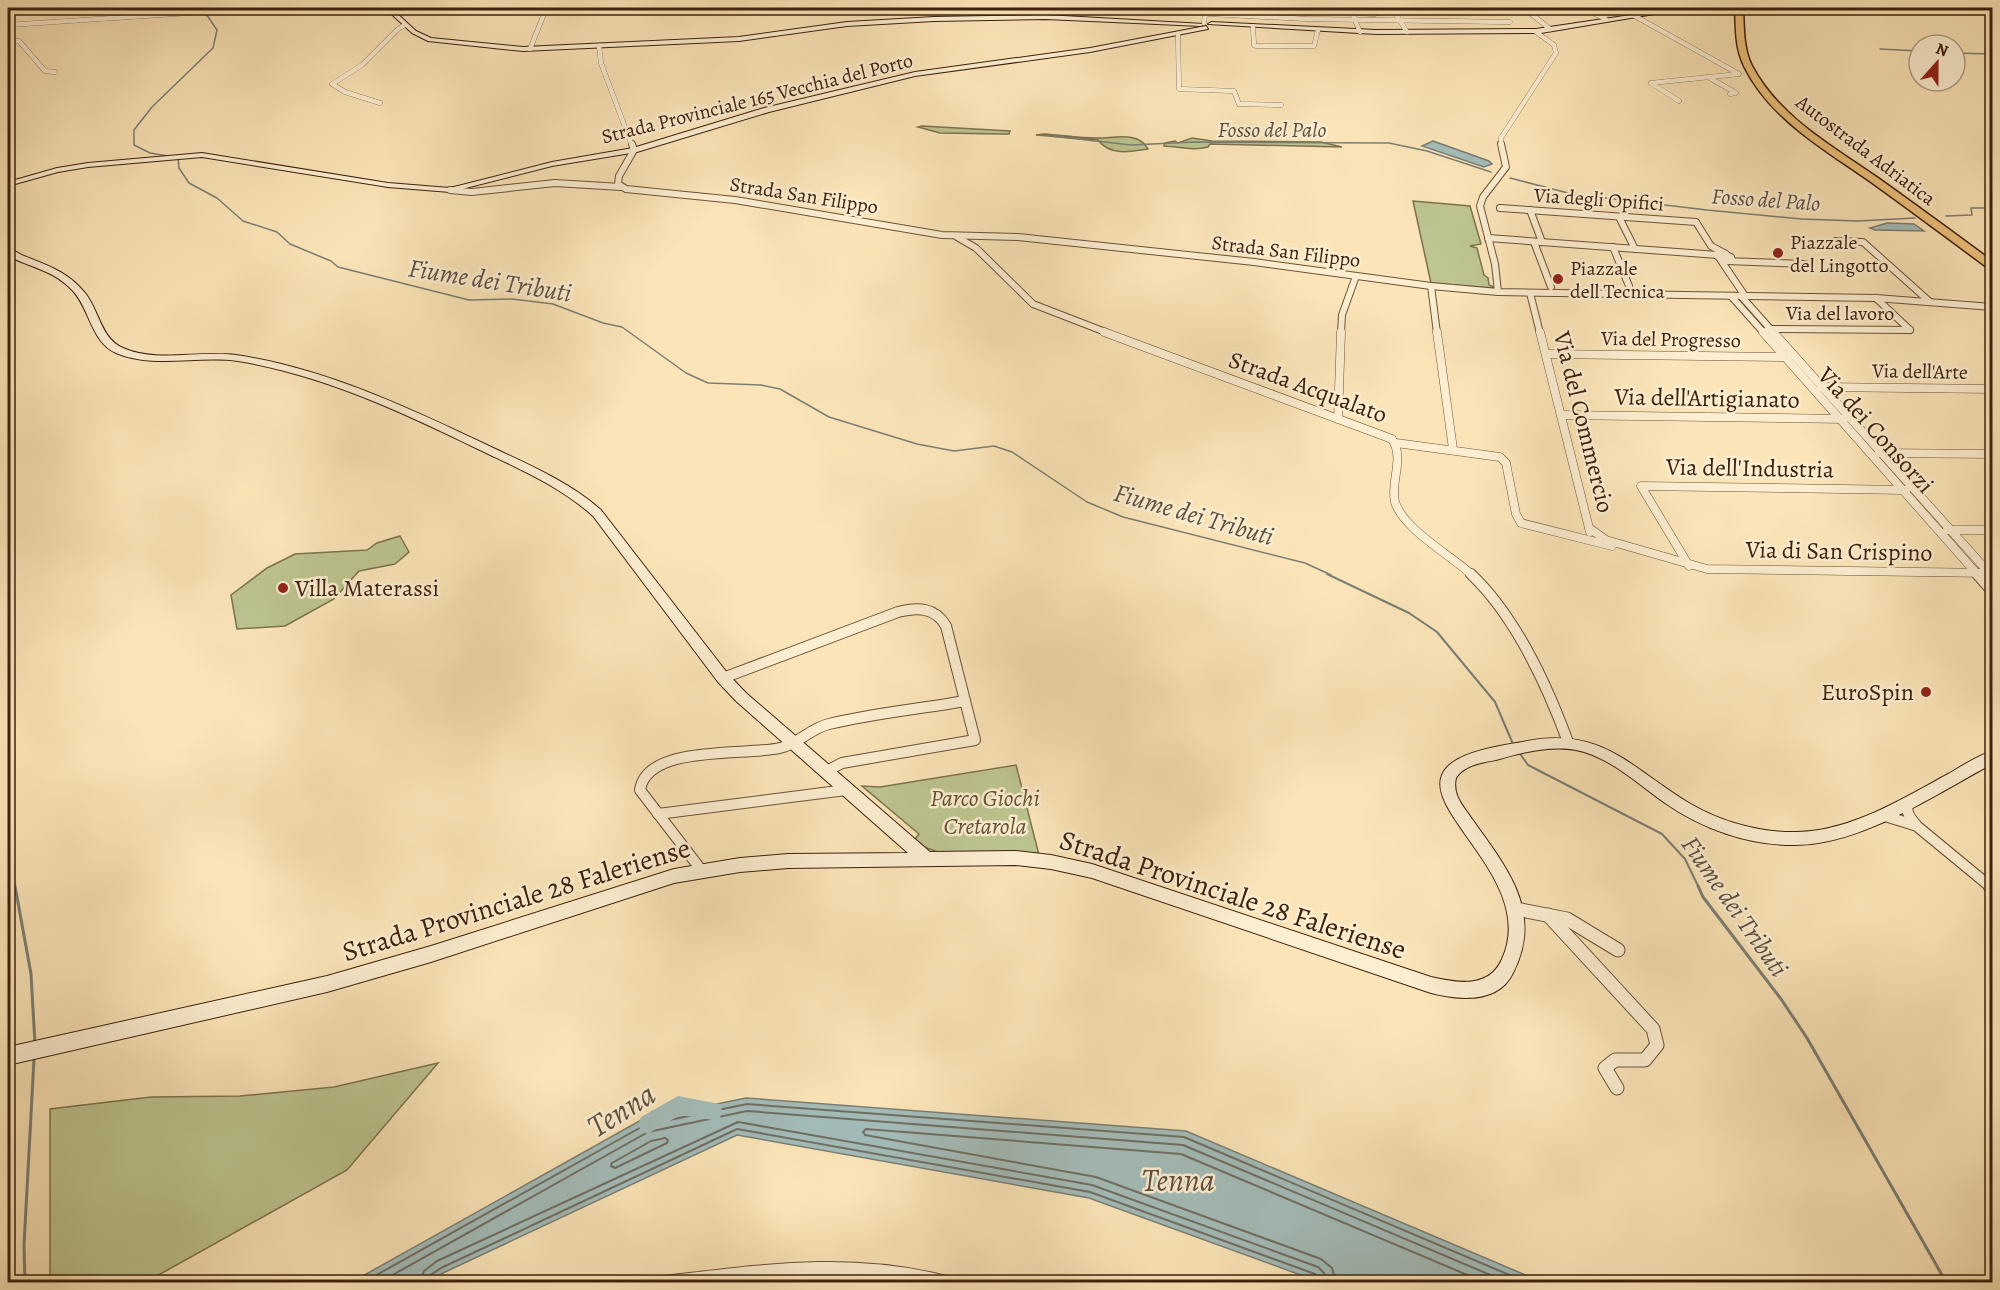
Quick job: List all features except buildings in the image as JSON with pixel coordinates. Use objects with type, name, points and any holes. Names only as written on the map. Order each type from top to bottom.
[{"type":"highway","name":"Autostrada Adriatica","points":[[1744,10],[1752,50],[1759,68],[1775,90],[1802,118],[1992,259]]},
{"type":"highway","name":"Autostrada Adriatica","points":[[1744,10],[1741,41],[1744,58],[1753,77],[1773,101],[1817,139],[1992,266]]},
{"type":"main road","points":[[388,8],[405,25],[422,37],[441,43],[530,49],[739,39],[847,24],[934,19],[1046,17],[1360,32],[1541,31],[1662,8],[1687,8]]},
{"type":"main road","points":[[1624,11],[1632,15]]},
{"type":"main road","name":"Strada Provinciale 165 Vecchia del Porto","points":[[8,184],[57,170],[184,156],[216,156],[388,185],[450,190],[552,164],[634,150],[767,110],[915,74],[1090,50],[1178,34],[1203,25]]},
{"type":"main road","points":[[9,254],[36,262],[61,275],[84,298],[100,332],[109,344],[118,350],[149,356],[233,357],[277,365],[339,384],[426,419],[558,484],[580,498],[597,513],[723,678],[750,707],[891,829],[897,848],[902,853]]},
{"type":"main road","name":"Strada Provinciale 28 Faleriense","points":[[8,1056],[327,984],[430,954],[635,888],[702,871],[788,861],[902,853],[925,858],[1015,858],[1052,862],[1092,872],[1431,985],[1456,990],[1483,989],[1502,977],[1510,963],[1516,936],[1516,909],[1506,882],[1452,801],[1447,785],[1451,770],[1461,763],[1538,745],[1568,742],[1614,759],[1697,816],[1753,835],[1811,838],[1883,813],[1992,757]]},
{"type":"street","points":[[8,26],[199,12],[224,8]]},
{"type":"street","points":[[1392,8],[1407,32]]},
{"type":"street","points":[[1498,292],[1480,206],[1482,197],[1506,167],[1501,138],[1556,53],[1556,47],[1541,31],[1532,14],[1524,8]]},
{"type":"street","points":[[1533,8],[1540,14],[1541,31]]},
{"type":"street","points":[[1581,8],[1603,18],[1608,14],[1598,8]]},
{"type":"street","points":[[1360,32],[1353,13],[1395,15]]},
{"type":"street","points":[[530,49],[544,14]]},
{"type":"street","points":[[1203,25],[1205,15],[1208,14],[1355,20],[1510,22]]},
{"type":"street","points":[[1532,14],[1540,14]]},
{"type":"street","points":[[1503,15],[1519,31]]},
{"type":"street","points":[[1632,15],[1739,74],[1651,83],[1679,101]]},
{"type":"street","points":[[380,103],[345,92],[332,84],[362,65],[398,29],[405,25]]},
{"type":"street","points":[[1253,27],[1254,45],[1256,46],[1313,46],[1318,30]]},
{"type":"street","points":[[1178,34],[1179,89],[1234,91],[1239,104],[1281,105]]},
{"type":"street","points":[[8,40],[19,41],[45,71],[55,72]]},
{"type":"street","points":[[599,46],[601,63],[634,150],[619,176],[618,184],[621,187]]},
{"type":"street","points":[[1710,78],[1737,93],[1730,94]]},
{"type":"street","name":"Strada San Filippo","points":[[450,190],[472,192],[555,183],[621,187],[735,200],[955,236],[1018,237],[1254,262],[1431,286],[1498,292],[1876,298],[1992,307]]},
{"type":"street","name":"Via degli Opifici","points":[[1500,208],[1696,222],[1723,257]]},
{"type":"street","points":[[1530,210],[1551,287]]},
{"type":"street","points":[[1619,217],[1635,249]]},
{"type":"street","name":"Strada Acqualato","points":[[955,236],[976,248],[1033,304],[1042,309],[1385,436],[1396,443],[1398,455],[1394,489],[1397,507],[1406,519],[1476,579],[1491,596],[1542,683],[1568,742]]},
{"type":"street","points":[[1488,238],[1805,264]]},
{"type":"street","points":[[1834,241],[1863,242],[1930,302]]},
{"type":"street","points":[[1613,248],[1629,285]]},
{"type":"street","name":"Via dei Consorzi","points":[[1723,257],[1727,271],[1743,296],[1991,575]]},
{"type":"street","points":[[1338,419],[1342,315],[1356,276]]},
{"type":"street","points":[[1431,286],[1453,449]]},
{"type":"street","name":"Via del Commercio","points":[[1530,292],[1591,536],[1689,566]]},
{"type":"street","name":"Via dei Consorzi","points":[[1731,296],[1992,591]]},
{"type":"street","name":"Via del lavoro","points":[[1760,329],[1910,330],[1876,298]]},
{"type":"street","name":"Via del Progresso","points":[[1546,354],[1796,357]]},
{"type":"street","name":"Via dell'Arte","points":[[1811,387],[1992,389]]},
{"type":"street","name":"Via dell'Artigianato","points":[[1561,415],[1852,419]]},
{"type":"street","points":[[1396,443],[1490,454],[1504,459],[1516,514],[1521,523],[1591,536],[1642,552]]},
{"type":"street","points":[[1870,453],[1992,454]]},
{"type":"street","name":"Via dell'Industria","points":[[1689,566],[1641,486],[1915,490]]},
{"type":"street","points":[[1938,529],[1992,530]]},
{"type":"street","name":"Via di San Crispino","points":[[1689,566],[1707,569],[1991,575]]},
{"type":"street","points":[[723,678],[898,612],[926,608],[940,615],[946,626],[975,740],[842,763],[825,772]]},
{"type":"street","points":[[702,871],[640,790],[640,783],[645,774],[653,767],[673,761],[793,744],[815,728],[828,724],[965,701]]},
{"type":"street","points":[[658,814],[846,790]]},
{"type":"street","points":[[1907,819],[1906,809],[1909,800]]},
{"type":"street","points":[[1883,813],[1907,819],[1992,888]]},
{"type":"street","points":[[1516,909],[1567,919],[1618,950]]},
{"type":"street","points":[[1548,915],[1653,1029],[1657,1045],[1645,1060],[1616,1060],[1605,1068],[1617,1088]]},
{"type":"street","points":[[669,1282],[820,1268],[884,1269],[944,1282]]},
{"type":"green space","points":[[1308,8],[1391,8],[1393,12],[1309,13]]},
{"type":"green space","points":[[918,127],[1010,131],[1009,134],[940,133]]},
{"type":"green space","points":[[1036,135],[1090,138],[1131,137],[1144,143],[1148,149],[1121,152],[1108,149],[1098,140]]},
{"type":"green space","points":[[1192,138],[1212,141],[1321,142],[1342,147],[1210,144],[1208,147],[1192,149],[1164,146],[1165,143],[1175,141],[1178,143]]},
{"type":"green space","points":[[1413,201],[1470,206],[1481,244],[1470,246],[1477,248],[1484,275],[1493,288],[1431,283]]},
{"type":"green space","points":[[400,536],[409,552],[395,564],[359,571],[334,599],[285,626],[237,629],[231,595],[267,568],[295,554],[367,550],[377,543]]},
{"type":"green space","name":"Parco Giochi Cretarola","points":[[1016,765],[1039,855],[941,853],[924,847],[915,839],[919,834],[862,786],[880,787]]},
{"type":"green space","points":[[438,1063],[347,1170],[146,1282],[50,1282],[50,1109],[151,1097],[240,1096],[334,1087]]},
{"type":"water","points":[[1433,141],[1492,164],[1484,167],[1422,146]]},
{"type":"water","points":[[1887,223],[1914,224],[1924,231],[1870,228]]},
{"type":"water","name":"Tenna","points":[[746,1098],[1186,1131],[1542,1282],[1320,1282],[1089,1198],[737,1135],[443,1273],[430,1282],[352,1282],[643,1119]]},
{"type":"waterway","name":"Fiume dei Tributi","points":[[173,157],[150,153],[134,145],[134,130],[152,107],[213,48],[217,30],[202,8]]},
{"type":"waterway","points":[[1880,49],[1907,50]]},
{"type":"waterway","points":[[1967,53],[1992,54]]},
{"type":"waterway","name":"Fosso del Palo","points":[[1051,136],[1131,145],[1194,142],[1389,143],[1427,151],[1491,172]]},
{"type":"waterway","name":"Fiume dei Tributi","points":[[178,158],[179,168],[189,183],[217,198],[243,221],[277,232],[290,244],[331,261],[338,267],[469,300],[512,299],[553,304],[603,323],[622,327],[686,373],[708,383],[761,385],[780,389],[829,417],[917,444],[954,451],[994,446],[1012,452],[1087,502],[1123,517],[1305,563],[1331,575]]},
{"type":"waterway","name":"Fosso del Palo","points":[[1510,178],[1572,194],[1707,210],[1801,219],[1858,221],[1915,218]]},
{"type":"waterway","name":"Fosso del Palo","points":[[1946,216],[1972,215],[1971,208],[1992,208]]},
{"type":"waterway","name":"Fiume dei Tributi","points":[[1327,574],[1409,613],[1437,632],[1495,702],[1513,744]]},
{"type":"waterway","name":"Fiume dei Tributi","points":[[1518,751],[1528,765],[1662,834],[1685,859],[1699,888]]},
{"type":"waterway","points":[[8,858],[15,888]]},
{"type":"waterway","points":[[15,886],[31,974],[35,1044]]},
{"type":"waterway","name":"Fiume dei Tributi","points":[[1698,886],[1703,897],[1781,999],[1807,1038],[1946,1282]]},
{"type":"waterway","points":[[25,1282],[24,1245],[34,1059]]},
{"type":"waterway","name":"Tenna","points":[[648,1124],[678,1105],[713,1111]]},
{"type":"place","name":"Piazzale del Lingotto","points":[[1778,253]]},
{"type":"place","name":"Piazzale dell Tecnica","points":[[1558,279]]},
{"type":"place","name":"Villa Materassi","points":[[283,588]]},
{"type":"place","name":"EuroSpin","points":[[1926,692]]}]
